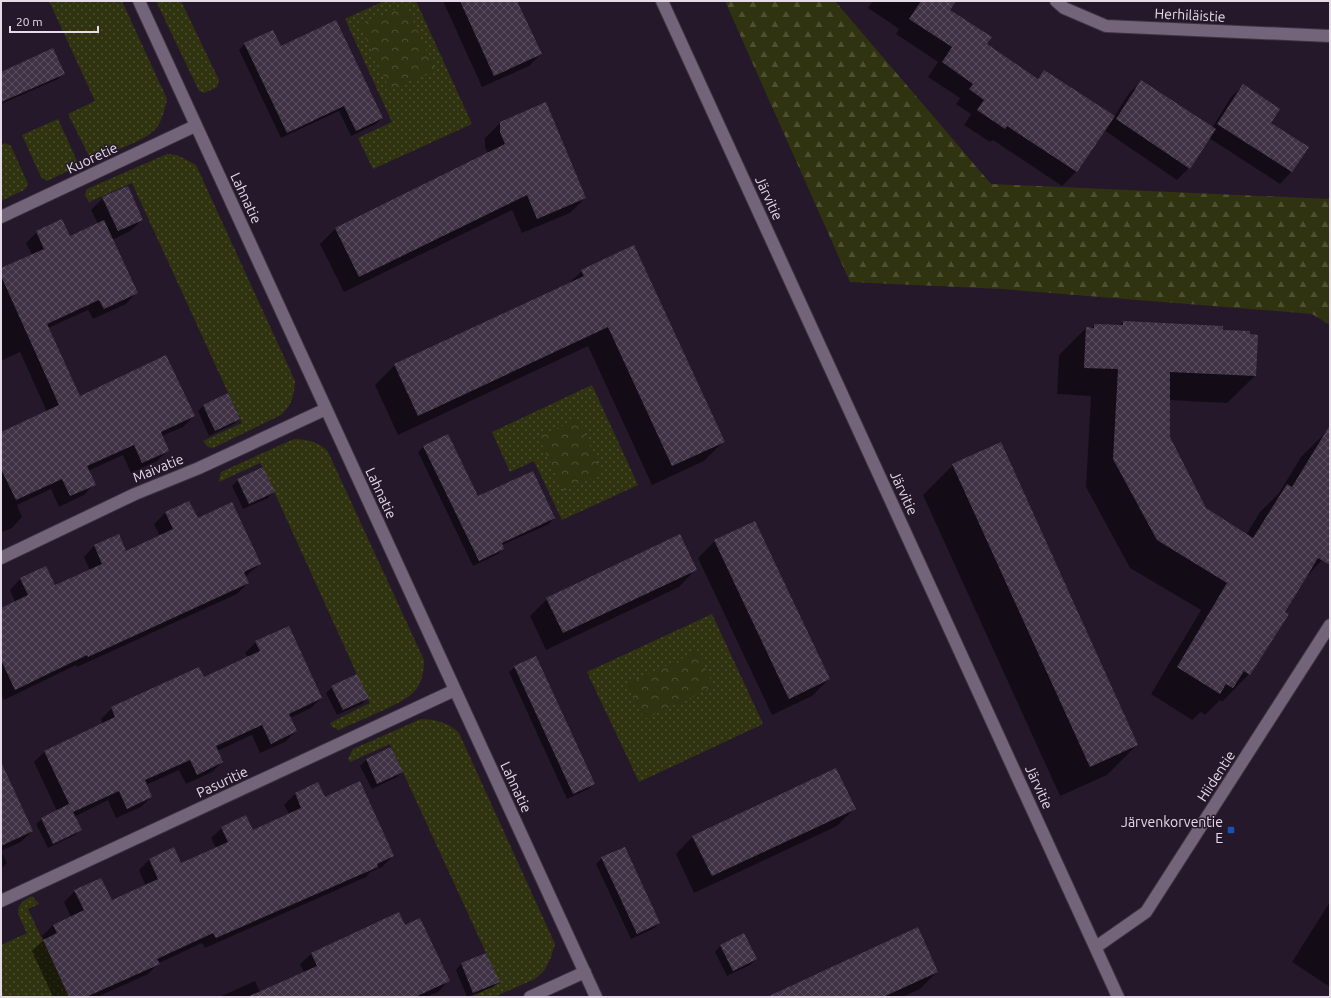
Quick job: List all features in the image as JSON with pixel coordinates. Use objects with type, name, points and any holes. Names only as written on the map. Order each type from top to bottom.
[{"type":"street","name":"Lahnatie","points":[[139,1],[195,126],[596,997]]},
{"type":"street","name":"Järvitie","points":[[662,1],[1118,997]]},
{"type":"street","name":"Herhiläistie","points":[[1056,1],[1064,8],[1106,26],[1330,36]]},
{"type":"street","name":"Kuoretie","points":[[1,217],[195,126]]},
{"type":"street","name":"Maivatie","points":[[1,558],[135,494],[199,468],[326,409]]},
{"type":"street","name":"Hiidentie","points":[[1096,947],[1146,912],[1330,625]]},
{"type":"street","name":"Pasuritie","points":[[1,902],[455,690]]},
{"type":"street","points":[[530,997],[585,972]]},
{"type":"green space","points":[[49,1],[122,1],[167,99],[165,109],[158,126],[147,136],[130,145],[97,158],[89,156],[68,114],[95,101]]},
{"type":"green space","points":[[156,1],[181,1],[219,80],[217,87],[204,93],[199,91]]},
{"type":"green space","points":[[384,1],[416,1],[472,124],[373,169],[358,138],[392,122],[345,19]]},
{"type":"green space","points":[[725,1],[835,1],[991,184],[1330,199],[1330,325],[1312,314],[1002,289],[850,282]]},
{"type":"green space","points":[[406,5],[435,70],[390,90],[360,25]]},
{"type":"green space","points":[[58,119],[77,161],[74,168],[47,181],[41,177],[22,135]]},
{"type":"green space","points":[[5,143],[11,146],[28,184],[24,190],[1,201],[1,145]]},
{"type":"green space","points":[[167,154],[177,155],[196,165],[295,381],[292,400],[281,415],[213,448],[208,447],[203,441],[242,423],[132,183],[89,202],[85,195],[87,189]]},
{"type":"green space","points":[[592,385],[638,485],[562,520],[534,461],[510,472],[492,432]]},
{"type":"green space","points":[[578,419],[602,473],[563,491],[538,436]]},
{"type":"green space","points":[[294,439],[312,442],[321,446],[328,452],[424,660],[421,681],[417,689],[408,697],[390,707],[339,730],[332,727],[330,723],[370,703],[263,467],[260,463],[219,482],[221,472]]},
{"type":"green space","points":[[712,614],[763,724],[639,782],[587,672]]},
{"type":"green space","points":[[698,651],[714,687],[644,719],[627,684]]},
{"type":"green space","points":[[421,719],[442,722],[459,733],[555,944],[551,957],[544,971],[535,979],[494,997],[471,997],[500,983],[390,744],[350,762],[348,759],[353,749]]},
{"type":"green space","points":[[32,896],[39,904],[28,909],[69,997],[1,997],[1,945],[27,933],[18,912],[21,904]]},
{"type":"building","points":[[460,1],[517,1],[542,54],[494,76]]},
{"type":"building","points":[[921,1],[956,1],[950,10],[992,37],[987,44],[1038,79],[1044,70],[1115,116],[1077,172],[1007,126],[1005,129],[977,110],[984,100],[969,89],[973,84],[942,62],[952,47],[909,19]]},
{"type":"building","points":[[336,20],[383,118],[356,131],[344,106],[287,133],[244,43],[273,30],[281,46]]},
{"type":"building","points":[[53,48],[65,74],[1,102],[1,72]]},
{"type":"building","points":[[1141,80],[1216,129],[1190,169],[1116,119]]},
{"type":"building","points":[[1243,84],[1280,109],[1271,123],[1309,147],[1292,172],[1217,124]]},
{"type":"building","points":[[546,102],[586,198],[537,219],[527,195],[359,277],[335,228],[505,144],[500,132],[500,122]]},
{"type":"building","points":[[128,186],[143,220],[118,231],[102,197]]},
{"type":"building","points":[[62,219],[70,236],[104,220],[138,293],[104,309],[99,300],[47,324],[80,396],[166,355],[195,416],[161,432],[169,451],[142,463],[134,445],[87,466],[96,485],[70,496],[62,479],[16,500],[1,469],[1,432],[59,405],[1,276],[1,268],[44,249],[36,231]]},
{"type":"building","points":[[634,245],[725,442],[672,466],[608,327],[418,416],[394,364],[584,276],[581,270]]},
{"type":"building","points":[[1123,321],[1223,326],[1223,330],[1250,331],[1250,334],[1258,335],[1256,376],[1170,372],[1170,437],[1206,508],[1253,538],[1287,484],[1292,487],[1330,425],[1330,565],[1318,558],[1285,612],[1289,614],[1250,675],[1244,671],[1233,688],[1226,684],[1220,694],[1177,667],[1227,583],[1157,540],[1113,459],[1118,369],[1084,368],[1086,327],[1094,328],[1094,324],[1123,325]]},
{"type":"building","points":[[228,393],[240,419],[215,431],[203,405]]},
{"type":"building","points":[[448,434],[478,496],[533,471],[555,518],[502,543],[504,549],[479,561],[423,446]]},
{"type":"building","points":[[1001,442],[1138,745],[1090,767],[952,464]]},
{"type":"building","points":[[263,467],[275,492],[249,504],[237,479]]},
{"type":"building","points":[[189,501],[198,518],[232,502],[261,564],[244,572],[249,583],[88,657],[87,655],[15,690],[1,660],[1,608],[28,595],[20,578],[46,566],[55,585],[102,564],[94,545],[119,534],[126,551],[173,529],[165,512]]},
{"type":"building","points":[[755,521],[830,679],[789,699],[714,540]]},
{"type":"building","points":[[680,534],[697,570],[563,633],[546,598]]},
{"type":"building","points":[[289,626],[322,698],[289,714],[297,731],[271,744],[262,725],[216,746],[223,762],[197,775],[190,760],[145,780],[152,797],[127,809],[119,791],[73,812],[44,751],[115,717],[111,707],[199,667],[204,677],[260,651],[255,641]]},
{"type":"building","points":[[536,656],[595,784],[573,794],[514,666]]},
{"type":"building","points":[[357,674],[369,698],[343,710],[331,686]]},
{"type":"building","points":[[391,747],[403,772],[377,784],[366,759]]},
{"type":"building","points":[[1,762],[33,831],[1,846]]},
{"type":"building","points":[[836,768],[856,809],[712,876],[692,836]]},
{"type":"building","points":[[360,781],[394,856],[377,864],[378,867],[216,938],[213,933],[157,959],[160,964],[86,997],[69,997],[43,940],[57,933],[53,925],[84,910],[74,890],[101,878],[112,900],[158,879],[149,859],[174,847],[181,863],[228,842],[221,827],[246,815],[253,830],[301,808],[295,793],[318,782],[325,797]]},
{"type":"building","points":[[69,804],[82,830],[53,844],[41,818]]},
{"type":"building","points":[[625,847],[660,923],[637,934],[601,857]]},
{"type":"building","points":[[399,912],[405,925],[420,918],[450,981],[415,997],[247,997],[317,966],[311,953]]},
{"type":"building","points":[[918,927],[938,972],[883,997],[767,997]]},
{"type":"building","points":[[744,933],[757,959],[733,971],[720,945]]},
{"type":"building","points":[[486,953],[500,982],[473,993],[461,963]]},
{"type":"place","name":"Järvenkorventie E","points":[[1231,830]]}]
